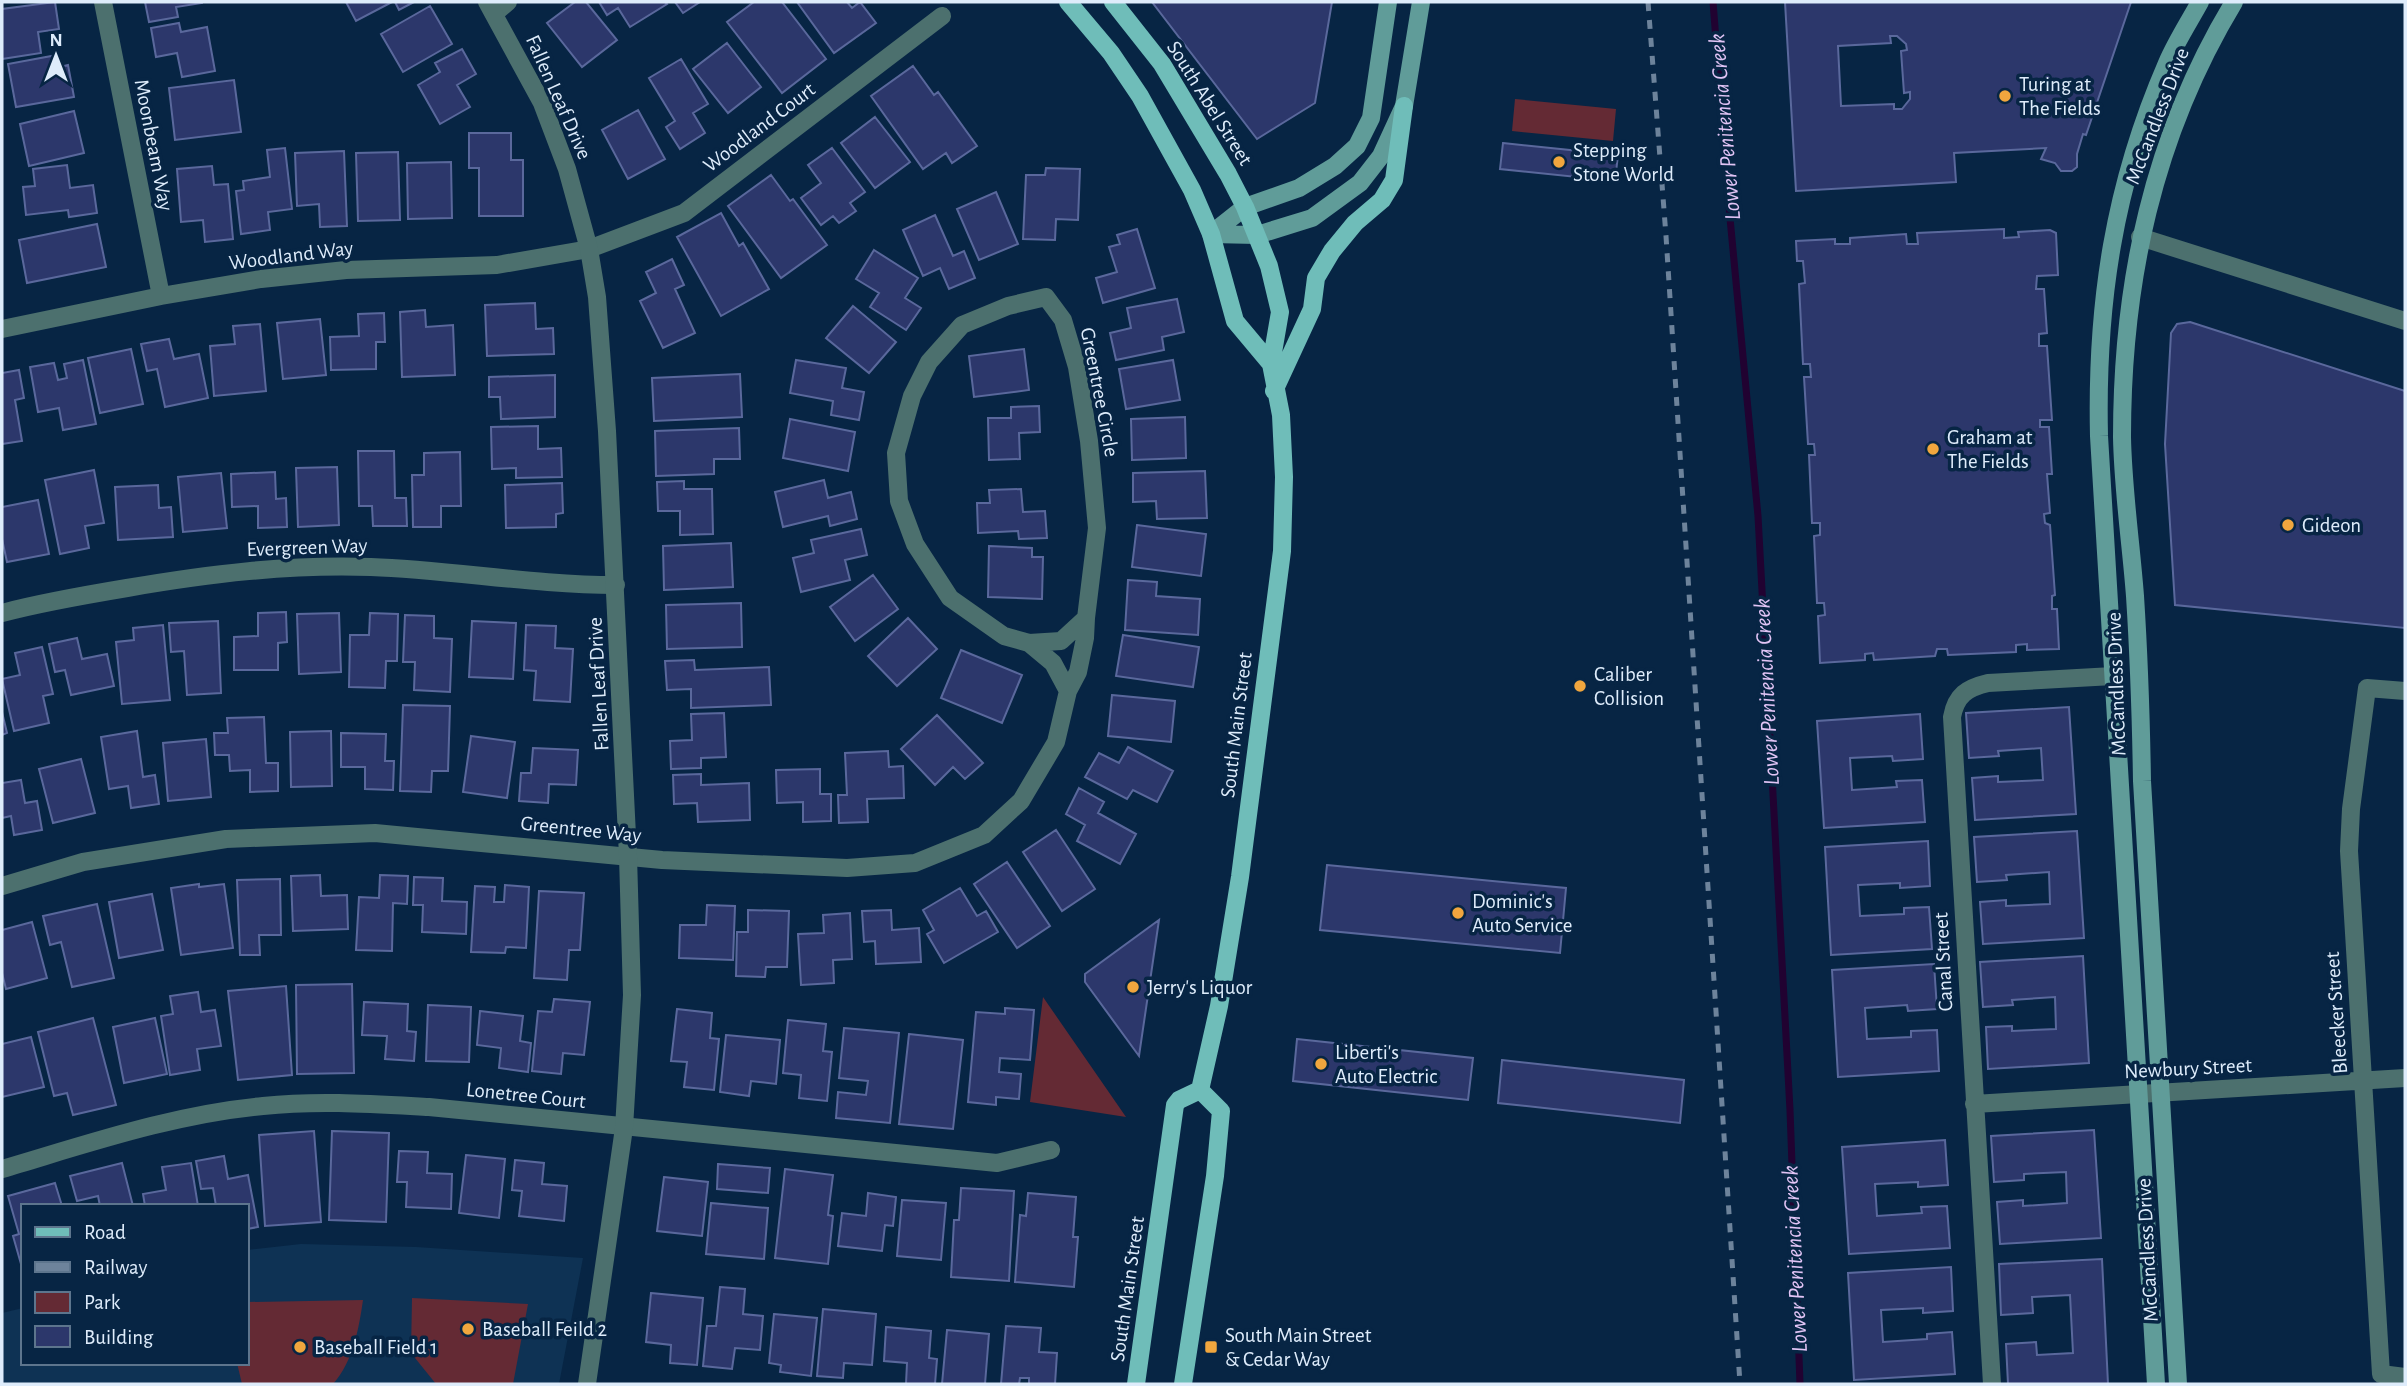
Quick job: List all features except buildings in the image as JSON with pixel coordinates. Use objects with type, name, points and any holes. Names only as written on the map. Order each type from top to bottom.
[{"type":"main road","points":[[1068,2],[1111,53],[1140,96],[1192,190],[1212,234],[1235,321],[1271,364]]},
{"type":"main road","name":"South Abel Street","points":[[1113,2],[1162,64],[1208,139],[1257,235]]},
{"type":"main road","points":[[1212,234],[1245,207],[1299,188],[1335,166],[1357,146],[1371,118],[1388,2]]},
{"type":"main road","points":[[1274,391],[1312,309],[1316,278],[1332,251],[1355,223],[1382,200],[1394,180],[1421,2]]},
{"type":"main road","name":"McCandless Drive","points":[[2156,1384],[2098,384],[2107,272],[2122,191],[2143,125],[2168,61],[2200,2]]},
{"type":"main road","name":"McCandless Drive","points":[[2178,1384],[2142,781],[2135,593],[2125,507],[2122,439],[2127,326],[2140,237],[2149,200],[2204,55],[2234,2]]},
{"type":"main road","points":[[1212,234],[1257,235],[1312,218],[1360,183],[1381,156],[1404,106]]},
{"type":"main road","name":"South Main Street","points":[[1136,1384],[1175,1105],[1179,1100],[1200,1090],[1219,1006],[1236,903],[1282,551],[1281,415],[1274,391],[1271,364],[1280,312],[1269,266],[1257,235]]},
{"type":"main road","points":[[1183,1384],[1215,1176],[1221,1111],[1200,1090]]},
{"type":"street","name":"Moonbeam Way","points":[[103,2],[161,296]]},
{"type":"street","name":"Fallen Leaf Drive","points":[[497,5],[542,103],[568,169],[589,249],[597,297],[616,585],[632,995],[624,1128],[587,1384]]},
{"type":"street","name":"Woodland Court","points":[[589,249],[684,213],[942,16]]},
{"type":"street","points":[[2140,237],[2405,321]]},
{"type":"street","name":"Woodland Way","points":[[2,329],[161,296],[261,279],[346,270],[497,264],[589,249]]},
{"type":"street","name":"Greentree Circle","points":[[1046,297],[1063,320],[1077,368],[1089,441],[1097,528],[1086,618],[1060,641],[1029,643],[1004,636],[950,598],[915,544],[899,501],[896,453],[912,396],[929,362],[962,325],[1008,306],[1046,297]]},
{"type":"street","name":"Evergreen Way","points":[[2,613],[39,603],[212,574],[299,567],[439,570],[582,585],[616,585]]},
{"type":"street","name":"Greentree Way","points":[[2,886],[83,862],[226,839],[375,833],[628,856],[847,868],[915,863],[984,835],[1021,801],[1056,742],[1068,691],[1078,672],[1086,638],[1086,618]]},
{"type":"street","points":[[1029,643],[1053,663],[1068,691]]},
{"type":"street","name":"Canal Street","points":[[1992,1384],[1952,717],[1954,705],[1961,693],[1973,686],[1988,683],[2113,676]]},
{"type":"street","name":"Bleecker Street","points":[[2405,691],[2367,688],[2351,808],[2349,850],[2381,1374],[2405,1377]]},
{"type":"street","name":"Newbury Street","points":[[1974,1104],[2405,1078]]},
{"type":"street","name":"Lonetree Court","points":[[2,1169],[163,1124],[262,1105],[346,1103],[429,1107],[997,1163],[1051,1150]]},
{"type":"shaded area","points":[[301,1244],[416,1247],[583,1258],[559,1384],[2,1384],[2,1313],[21,1308],[21,1365],[248,1365],[248,1250]]},
{"type":"green space","points":[[1515,99],[1616,109],[1613,141],[1512,131]]},
{"type":"green space","points":[[1043,997],[1126,1117],[1030,1102]]},
{"type":"green space","name":"Baseball Feild 2","points":[[412,1298],[528,1304],[513,1384],[436,1384],[411,1353]]},
{"type":"green space","name":"Baseball Field 1","points":[[363,1300],[350,1355],[346,1366],[333,1384],[242,1384],[237,1365],[248,1365],[248,1302]]},
{"type":"waterway","name":"Lower Penitencia Creek","points":[[1713,2],[1758,516],[1790,1110],[1800,1384]]},
{"type":"railway","points":[[1648,2],[1666,236],[1740,1384]]},
{"type":"place","name":"Turing at The Fields","points":[[2005,96]]},
{"type":"place","name":"Stepping Stone World","points":[[1559,162]]},
{"type":"place","name":"Graham at The Fields","points":[[1933,449]]},
{"type":"place","name":"Gideon","points":[[2288,525]]},
{"type":"place","name":"Caliber Collision","points":[[1580,686]]},
{"type":"place","name":"Dominic's Auto Service","points":[[1458,913]]},
{"type":"place","name":"Jerry's Liquor","points":[[1133,987]]},
{"type":"place","name":"Liberti's Auto Electric","points":[[1321,1064]]},
{"type":"place","name":"Baseball Feild 2","points":[[468,1329]]},
{"type":"place","name":"Baseball Field 1","points":[[300,1347]]},
{"type":"place","name":"South Main Street & Cedar Way","points":[[1211,1347]]}]
